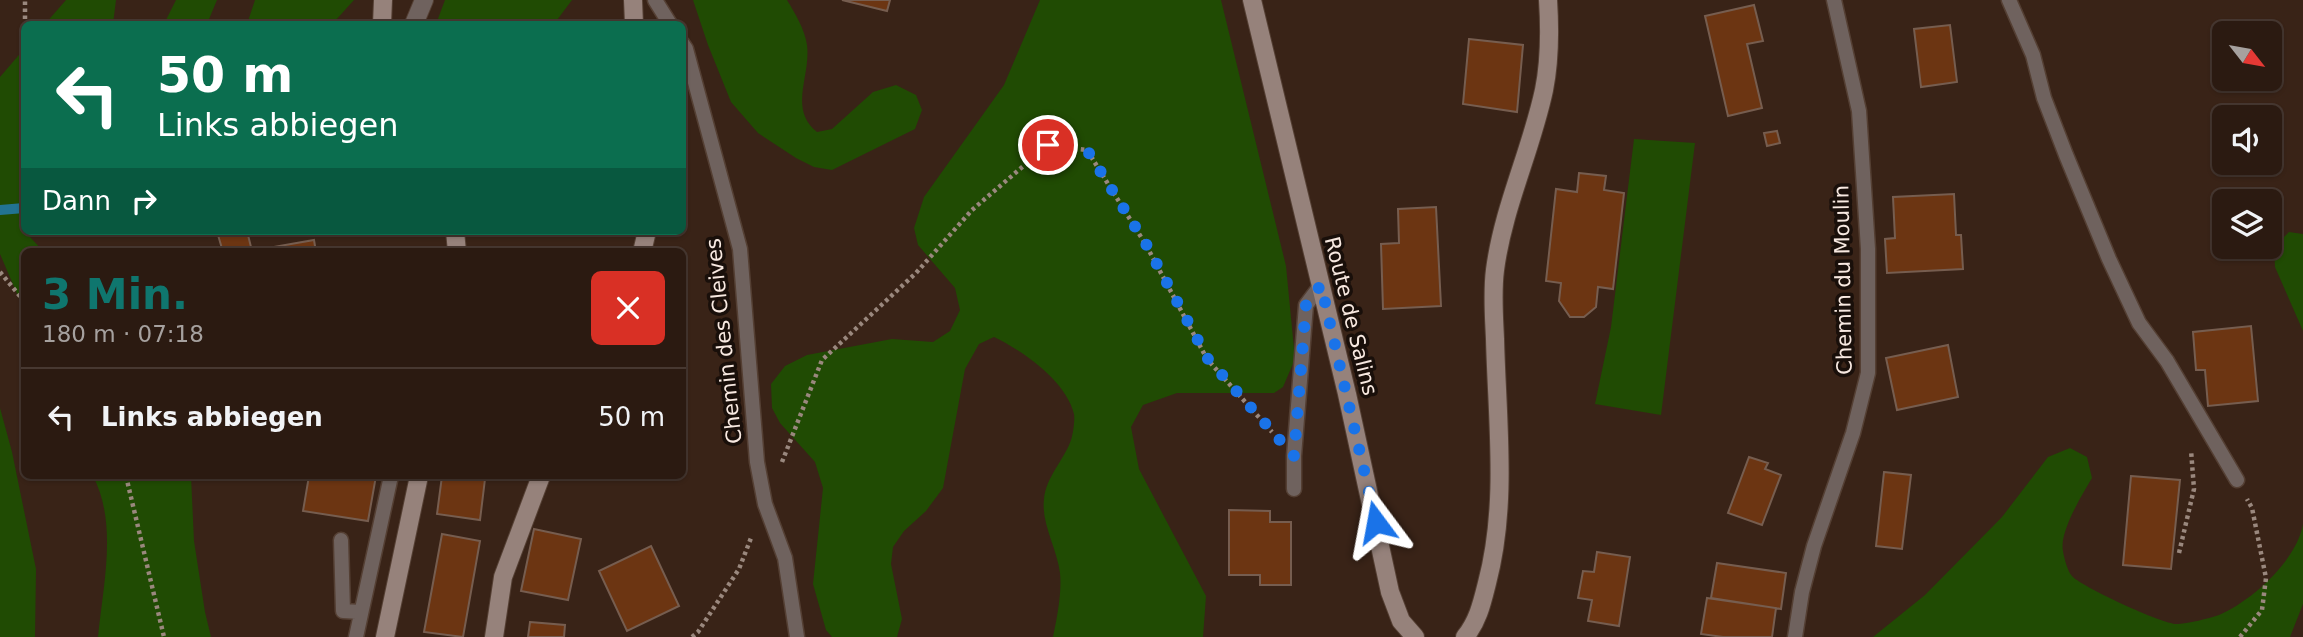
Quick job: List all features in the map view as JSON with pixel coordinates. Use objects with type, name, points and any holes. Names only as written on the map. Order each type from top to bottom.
[{"type":"street","points":[[382,21],[383,0]]},
{"type":"street","points":[[415,21],[424,0]]},
{"type":"street","points":[[633,0],[634,21]]},
{"type":"street","name":"Route de Salins","points":[[1252,0],[1358,442],[1390,592],[1401,621],[1415,637]]},
{"type":"street","points":[[1465,637],[1476,620],[1494,549],[1500,480],[1493,317],[1495,270],[1544,91],[1550,50],[1548,0]]},
{"type":"street","points":[[385,637],[418,479]]},
{"type":"street","points":[[494,637],[503,577],[540,479]]},
{"type":"lane","points":[[654,0],[668,21]]},
{"type":"lane","name":"Chemin du Moulin","points":[[1795,637],[1802,592],[1814,546],[1853,433],[1868,373],[1868,249],[1859,111],[1834,0]]},
{"type":"lane","points":[[2009,0],[2033,55],[2044,98],[2066,155],[2139,323],[2167,361],[2237,480]]},
{"type":"lane","name":"Chemin des Cleives","points":[[686,49],[740,249],[757,463],[765,504],[785,558],[797,637]]},
{"type":"lane","points":[[1294,489],[1294,456],[1306,305],[1321,285]]},
{"type":"lane","points":[[356,637],[390,479]]},
{"type":"lane","points":[[341,540],[343,611],[360,612]]},
{"type":"path","points":[[25,0],[25,19]]},
{"type":"path","points":[[692,637],[739,569],[822,360],[916,273],[972,210],[1048,145],[1087,150],[1146,244],[1208,359],[1294,456]]},
{"type":"path","points":[[0,272],[21,297]]},
{"type":"path","points":[[2179,552],[2194,489],[2190,444]]},
{"type":"path","points":[[127,479],[164,637]]},
{"type":"path","points":[[2237,480],[2252,508],[2266,578],[2262,610],[2240,637]]},
{"type":"green space","points":[[66,0],[116,0],[113,21],[48,21]]},
{"type":"green space","points":[[176,0],[217,0],[208,21],[166,21]]},
{"type":"green space","points":[[255,0],[354,0],[335,21],[248,21]]},
{"type":"green space","points":[[445,0],[572,0],[556,21],[437,21]]},
{"type":"green space","points":[[693,0],[787,0],[806,39],[807,57],[802,103],[808,123],[817,132],[832,129],[873,92],[896,85],[916,95],[922,110],[915,129],[832,170],[814,167],[796,158],[758,133],[731,102]]},
{"type":"green space","points":[[1040,0],[1221,0],[1286,266],[1295,359],[1283,387],[1274,393],[1177,393],[1143,405],[1131,427],[1139,469],[1206,596],[1203,637],[1053,637],[1060,597],[1060,573],[1045,518],[1044,499],[1048,483],[1071,440],[1074,414],[1062,390],[1042,368],[1018,350],[994,337],[979,344],[965,369],[943,488],[893,547],[891,564],[902,619],[897,637],[832,637],[826,630],[813,584],[823,488],[815,462],[780,423],[772,408],[771,384],[785,366],[807,355],[892,339],[933,342],[950,331],[960,310],[955,288],[918,245],[914,228],[924,197],[1004,85]]},
{"type":"green space","points":[[21,52],[21,235],[31,235],[40,248],[21,248],[21,303],[0,254],[0,77]]},
{"type":"green space","points":[[1634,139],[1695,143],[1661,415],[1595,404],[1611,327]]},
{"type":"green space","points":[[2289,232],[2303,234],[2303,331],[2275,267],[2275,259],[2282,259],[2282,239]]},
{"type":"green space","points":[[0,408],[12,452],[36,569],[35,637],[0,637]]},
{"type":"green space","points":[[2070,448],[2087,457],[2092,478],[2064,534],[2064,554],[2072,576],[2106,596],[2158,619],[2178,624],[2198,621],[2232,609],[2271,578],[2292,551],[2303,524],[2303,604],[2290,637],[1873,637],[1925,595],[2002,517],[2048,457]]},
{"type":"green space","points":[[94,479],[191,479],[194,541],[211,637],[98,637],[107,555],[101,495]]},
{"type":"building","points":[[842,0],[890,0],[887,11]]},
{"type":"building","points":[[1754,5],[1763,41],[1747,44],[1762,108],[1728,116],[1705,16]]},
{"type":"building","points":[[1950,25],[1957,82],[1921,87],[1914,29]]},
{"type":"building","points":[[1469,39],[1523,45],[1517,112],[1463,104]]},
{"type":"building","points":[[1777,131],[1780,143],[1767,146],[1764,133]]},
{"type":"building","points":[[1579,173],[1606,176],[1604,190],[1624,193],[1613,289],[1598,287],[1596,307],[1584,317],[1570,317],[1559,301],[1561,283],[1546,281],[1556,189],[1577,192]]},
{"type":"building","points":[[1954,194],[1956,235],[1961,235],[1963,269],[1887,273],[1885,239],[1895,238],[1893,197]]},
{"type":"building","points":[[1436,207],[1441,306],[1383,309],[1381,244],[1399,243],[1398,209]]},
{"type":"building","points":[[218,235],[248,235],[251,248],[222,248]]},
{"type":"building","points":[[314,240],[315,248],[268,248]]},
{"type":"building","points":[[2251,326],[2258,401],[2208,406],[2205,370],[2196,370],[2193,332]]},
{"type":"building","points":[[1948,345],[1958,397],[1897,410],[1886,358]]},
{"type":"building","points":[[1749,457],[1768,463],[1765,469],[1781,475],[1762,525],[1728,513]]},
{"type":"building","points":[[1884,472],[1911,475],[1902,549],[1876,546]]},
{"type":"building","points":[[2131,476],[2180,480],[2171,569],[2123,565]]},
{"type":"building","points":[[308,479],[375,479],[368,521],[303,511]]},
{"type":"building","points":[[442,479],[485,479],[480,520],[437,514]]},
{"type":"building","points":[[1229,510],[1270,511],[1270,522],[1291,522],[1291,585],[1260,585],[1260,575],[1229,575]]},
{"type":"building","points":[[534,529],[581,539],[568,600],[521,591]]},
{"type":"building","points":[[442,534],[480,541],[463,637],[424,632]]},
{"type":"building","points":[[651,546],[679,606],[627,631],[599,571]]},
{"type":"building","points":[[1597,552],[1630,557],[1619,626],[1588,621],[1592,600],[1578,598],[1583,571],[1594,572]]},
{"type":"building","points":[[1717,563],[1786,573],[1781,609],[1711,598]]},
{"type":"building","points":[[1707,598],[1776,608],[1772,637],[1701,634]]},
{"type":"building","points":[[530,622],[565,625],[564,637],[528,637]]},
{"type":"waterway","points":[[0,210],[21,208]]},
{"type":"route","points":[[1048,145],[1087,150],[1146,244],[1208,359],[1294,456],[1306,305],[1321,285],[1376,522]]}]
